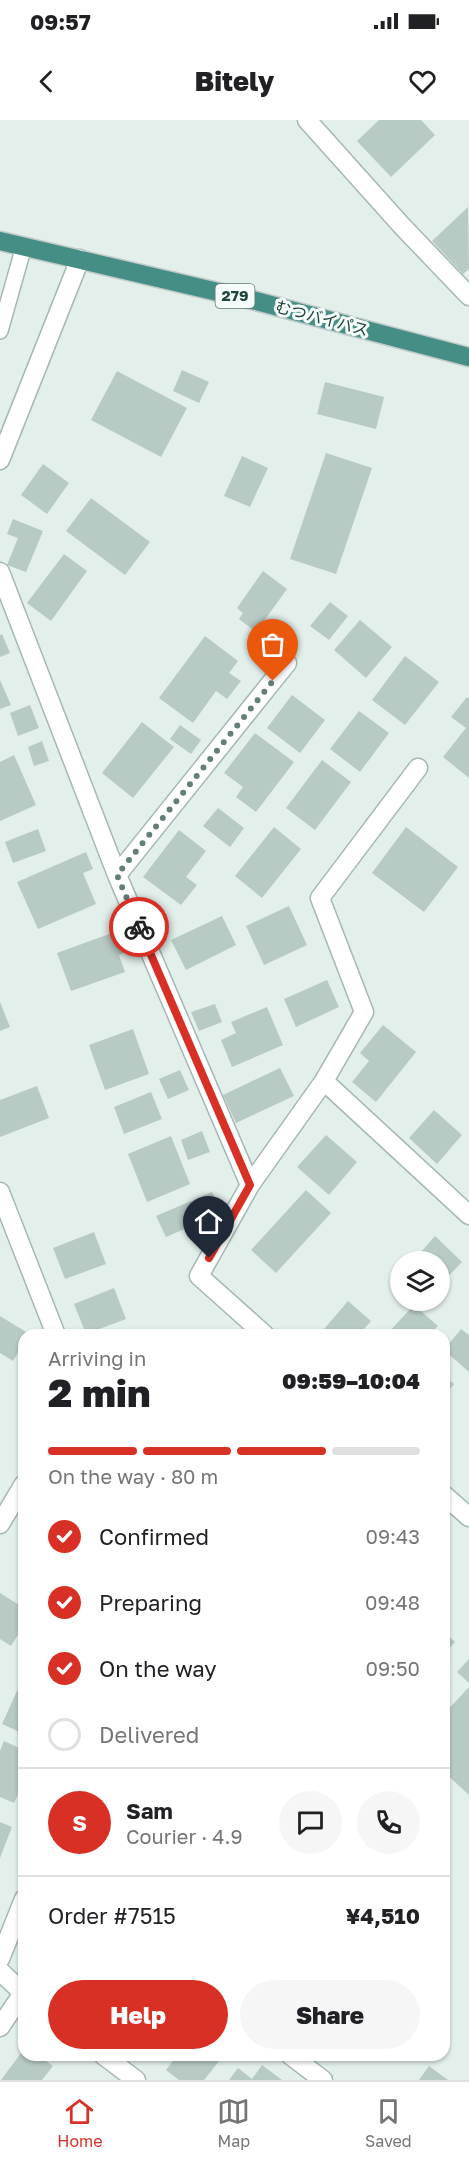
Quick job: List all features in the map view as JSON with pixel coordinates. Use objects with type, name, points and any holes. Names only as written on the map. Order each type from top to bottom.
[{"type":"highway","name":"むつバイパス","points":[[0,241],[252,300],[469,357]]},
{"type":"street","points":[[307,120],[402,226],[469,296]]},
{"type":"street","points":[[0,460],[80,259]]},
{"type":"street","points":[[0,572],[117,875],[250,1185]]},
{"type":"street","points":[[117,875],[287,663]]},
{"type":"street","points":[[258,1329],[198,1276],[250,1185],[324,1082],[364,1012],[320,898],[418,768]]},
{"type":"street","points":[[324,1082],[469,1215]]},
{"type":"street","points":[[1,1198],[54,1329]]},
{"type":"street","points":[[8,1514],[18,1495]]},
{"type":"street","points":[[450,1500],[469,1517]]},
{"type":"street","points":[[0,1959],[18,1914]]},
{"type":"street","points":[[0,1971],[18,1989]]},
{"type":"street","points":[[0,2027],[18,2001]]},
{"type":"street","points":[[111,2061],[136,2080]]},
{"type":"street","points":[[298,2061],[323,2080]]},
{"type":"lane","points":[[0,332],[24,246]]},
{"type":"building","points":[[379,120],[421,120],[435,135],[391,177],[357,141]]},
{"type":"building","points":[[468,207],[469,269],[463,274],[432,241]]},
{"type":"building","points":[[182,370],[209,382],[199,403],[173,391]]},
{"type":"building","points":[[117,371],[187,408],[161,457],[91,420]]},
{"type":"building","points":[[325,382],[384,397],[376,429],[317,414]]},
{"type":"building","points":[[326,453],[372,468],[336,574],[290,559]]},
{"type":"building","points":[[242,456],[268,468],[250,507],[224,496]]},
{"type":"building","points":[[43,464],[69,483],[47,514],[21,495]]},
{"type":"building","points":[[91,498],[150,542],[125,575],[66,531]]},
{"type":"building","points":[[13,519],[43,531],[26,572],[7,565],[18,538],[7,534]]},
{"type":"building","points":[[64,554],[87,571],[51,621],[27,603]]},
{"type":"building","points":[[263,571],[287,589],[256,632],[239,619],[243,613],[237,608]]},
{"type":"building","points":[[330,602],[348,616],[329,640],[310,626]]},
{"type":"building","points":[[360,620],[392,647],[366,678],[334,650]]},
{"type":"building","points":[[2,634],[10,653],[0,657],[0,635]]},
{"type":"building","points":[[205,636],[238,661],[229,673],[241,681],[227,699],[216,691],[193,723],[159,698]]},
{"type":"building","points":[[405,656],[439,682],[405,725],[372,700]]},
{"type":"building","points":[[0,680],[11,705],[0,709]]},
{"type":"building","points":[[292,695],[325,720],[300,753],[267,728]]},
{"type":"building","points":[[467,697],[469,699],[469,778],[443,757],[466,728],[451,717]]},
{"type":"building","points":[[30,705],[39,728],[18,736],[10,713]]},
{"type":"building","points":[[359,711],[389,733],[360,772],[330,749]]},
{"type":"building","points":[[142,722],[174,747],[133,798],[102,773]]},
{"type":"building","points":[[180,725],[201,740],[191,754],[170,739]]},
{"type":"building","points":[[255,733],[294,762],[256,812],[236,797],[243,787],[224,773]]},
{"type":"building","points":[[42,741],[49,761],[34,766],[28,747]]},
{"type":"building","points":[[14,755],[36,805],[0,821],[0,762]]},
{"type":"building","points":[[322,760],[351,782],[315,830],[286,808]]},
{"type":"building","points":[[218,808],[244,828],[230,847],[203,826]]},
{"type":"building","points":[[274,827],[301,849],[262,898],[235,876]]},
{"type":"building","points":[[406,827],[458,867],[424,912],[372,873]]},
{"type":"building","points":[[38,829],[46,851],[13,863],[5,842]]},
{"type":"building","points":[[179,830],[206,851],[186,877],[197,885],[181,905],[143,877]]},
{"type":"building","points":[[86,852],[93,869],[83,873],[96,904],[38,929],[17,882]]},
{"type":"building","points":[[289,906],[307,945],[264,965],[246,926]]},
{"type":"building","points":[[222,916],[236,945],[186,970],[171,940]]},
{"type":"building","points":[[123,929],[131,950],[119,955],[125,972],[71,991],[57,953]]},
{"type":"building","points":[[327,980],[339,1007],[296,1027],[284,999]]},
{"type":"building","points":[[0,1002],[10,1027],[0,1031]]},
{"type":"building","points":[[215,1004],[222,1022],[199,1031],[191,1012]]},
{"type":"building","points":[[267,1007],[283,1045],[232,1067],[221,1040],[236,1033],[231,1022]]},
{"type":"building","points":[[383,1025],[416,1052],[376,1102],[352,1082],[369,1061],[360,1053]]},
{"type":"building","points":[[133,1029],[149,1074],[105,1090],[89,1045]]},
{"type":"building","points":[[280,1068],[294,1096],[236,1123],[223,1095]]},
{"type":"building","points":[[180,1070],[189,1090],[168,1099],[159,1079]]},
{"type":"building","points":[[37,1086],[49,1118],[0,1137],[0,1100]]},
{"type":"building","points":[[151,1092],[162,1119],[124,1134],[114,1107]]},
{"type":"building","points":[[434,1110],[462,1135],[437,1164],[409,1138]]},
{"type":"building","points":[[202,1131],[210,1152],[188,1160],[181,1140]]},
{"type":"building","points":[[326,1135],[357,1162],[329,1195],[297,1167]]},
{"type":"building","points":[[171,1136],[190,1184],[147,1202],[128,1154]]},
{"type":"building","points":[[306,1190],[331,1213],[276,1273],[251,1250]]},
{"type":"building","points":[[212,1192],[221,1213],[166,1237],[156,1216]]},
{"type":"building","points":[[94,1232],[106,1264],[65,1279],[53,1248]]},
{"type":"building","points":[[435,1236],[462,1262],[450,1275],[450,1251],[422,1251]]},
{"type":"building","points":[[114,1288],[126,1319],[99,1329],[84,1329],[74,1304]]},
{"type":"building","points":[[348,1301],[371,1321],[364,1329],[324,1329]]},
{"type":"building","points":[[408,1311],[421,1311],[438,1326],[435,1329],[392,1329]]},
{"type":"building","points":[[0,1316],[21,1329],[18,1329],[18,1353],[13,1361],[0,1353]]},
{"type":"building","points":[[461,1329],[469,1335],[469,1372],[450,1355],[450,1343]]},
{"type":"building","points":[[0,1593],[18,1604],[18,1635],[11,1646],[0,1639]]},
{"type":"building","points":[[450,1637],[455,1642],[450,1647]]},
{"type":"building","points":[[469,1659],[469,1683],[457,1672]]},
{"type":"building","points":[[469,1687],[469,1795],[450,1778],[450,1708]]},
{"type":"building","points":[[17,1691],[18,1691],[18,1731],[2,1724]]},
{"type":"building","points":[[4,1741],[18,1747],[18,1795],[14,1803],[0,1797],[0,1751]]},
{"type":"building","points":[[0,1822],[12,1827],[0,1858]]},
{"type":"building","points":[[18,2057],[18,2061],[46,2061],[53,2066],[42,2080],[1,2080]]},
{"type":"building","points":[[173,2061],[219,2061],[204,2080],[179,2080],[166,2070]]},
{"type":"building","points":[[262,2065],[282,2080],[229,2080],[238,2068],[252,2079]]},
{"type":"building","points":[[429,2066],[448,2080],[419,2080]]},
{"type":"way so far","points":[[139,927],[117,875],[273,681]]},
{"type":"route","points":[[139,927],[250,1185],[209,1258]]}]
